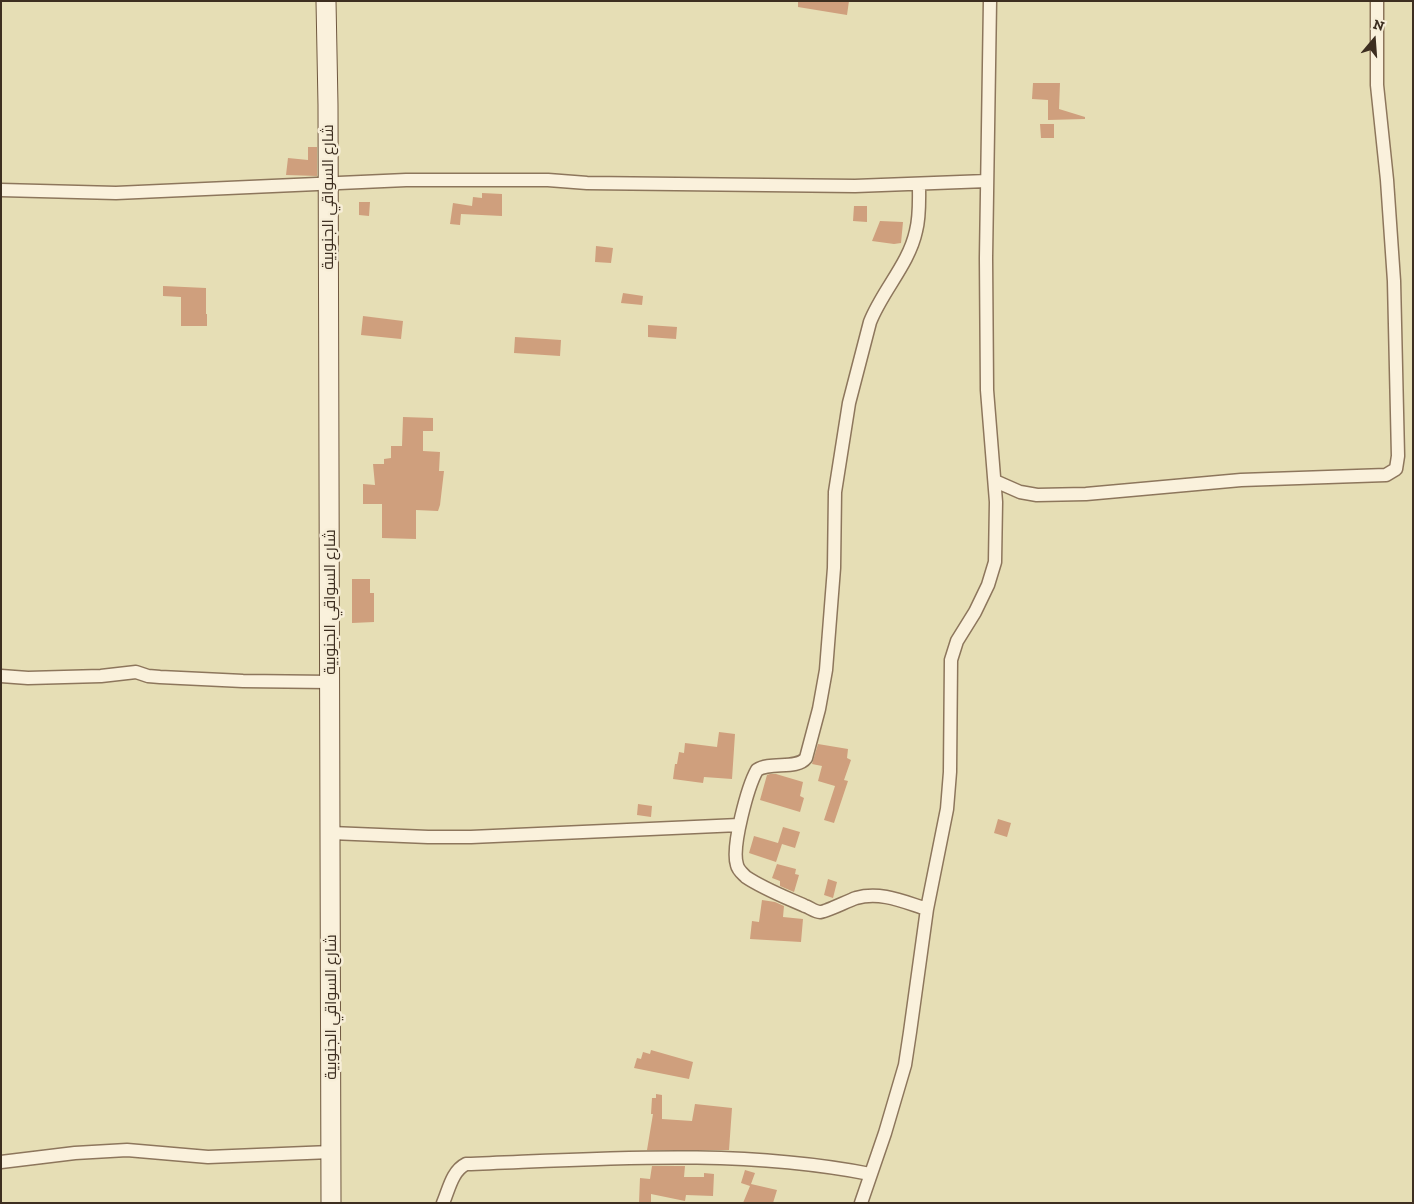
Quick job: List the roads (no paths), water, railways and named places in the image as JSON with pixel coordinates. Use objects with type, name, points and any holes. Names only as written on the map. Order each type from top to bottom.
[{"type":"street","name":"شارع السواقي الجنوبية","points":[[326,1],[331,833],[331,1203]]},
{"type":"street","points":[[861,1203],[885,1133],[905,1065],[927,909],[947,809],[950,772],[951,660],[957,641],[975,612],[992,574],[996,550],[995,481],[987,390],[986,258],[990,1]]},
{"type":"street","points":[[995,481],[1020,492],[1037,495],[1086,494],[1242,480],[1386,475],[1396,469],[1398,456],[1394,281],[1387,180],[1377,84],[1377,1]]},
{"type":"street","points":[[1,190],[116,193],[406,180],[548,180],[587,183],[855,186],[987,182]]},
{"type":"street","points":[[919,184],[919,212],[913,243],[872,316],[849,403],[835,500],[834,568],[826,670],[819,709],[806,758],[800,763],[768,765],[757,770],[740,825],[736,864],[740,872],[755,883],[820,912],[857,898],[873,895],[884,896],[927,909]]},
{"type":"street","points":[[1,676],[28,678],[101,676],[136,672],[160,677],[243,681],[330,682]]},
{"type":"street","points":[[331,833],[472,837],[740,825]]},
{"type":"street","points":[[1,1162],[75,1153],[127,1150],[208,1158],[331,1152]]},
{"type":"street","points":[[444,1203],[456,1172],[466,1164],[642,1157],[737,1158],[834,1167],[870,1174]]}]
